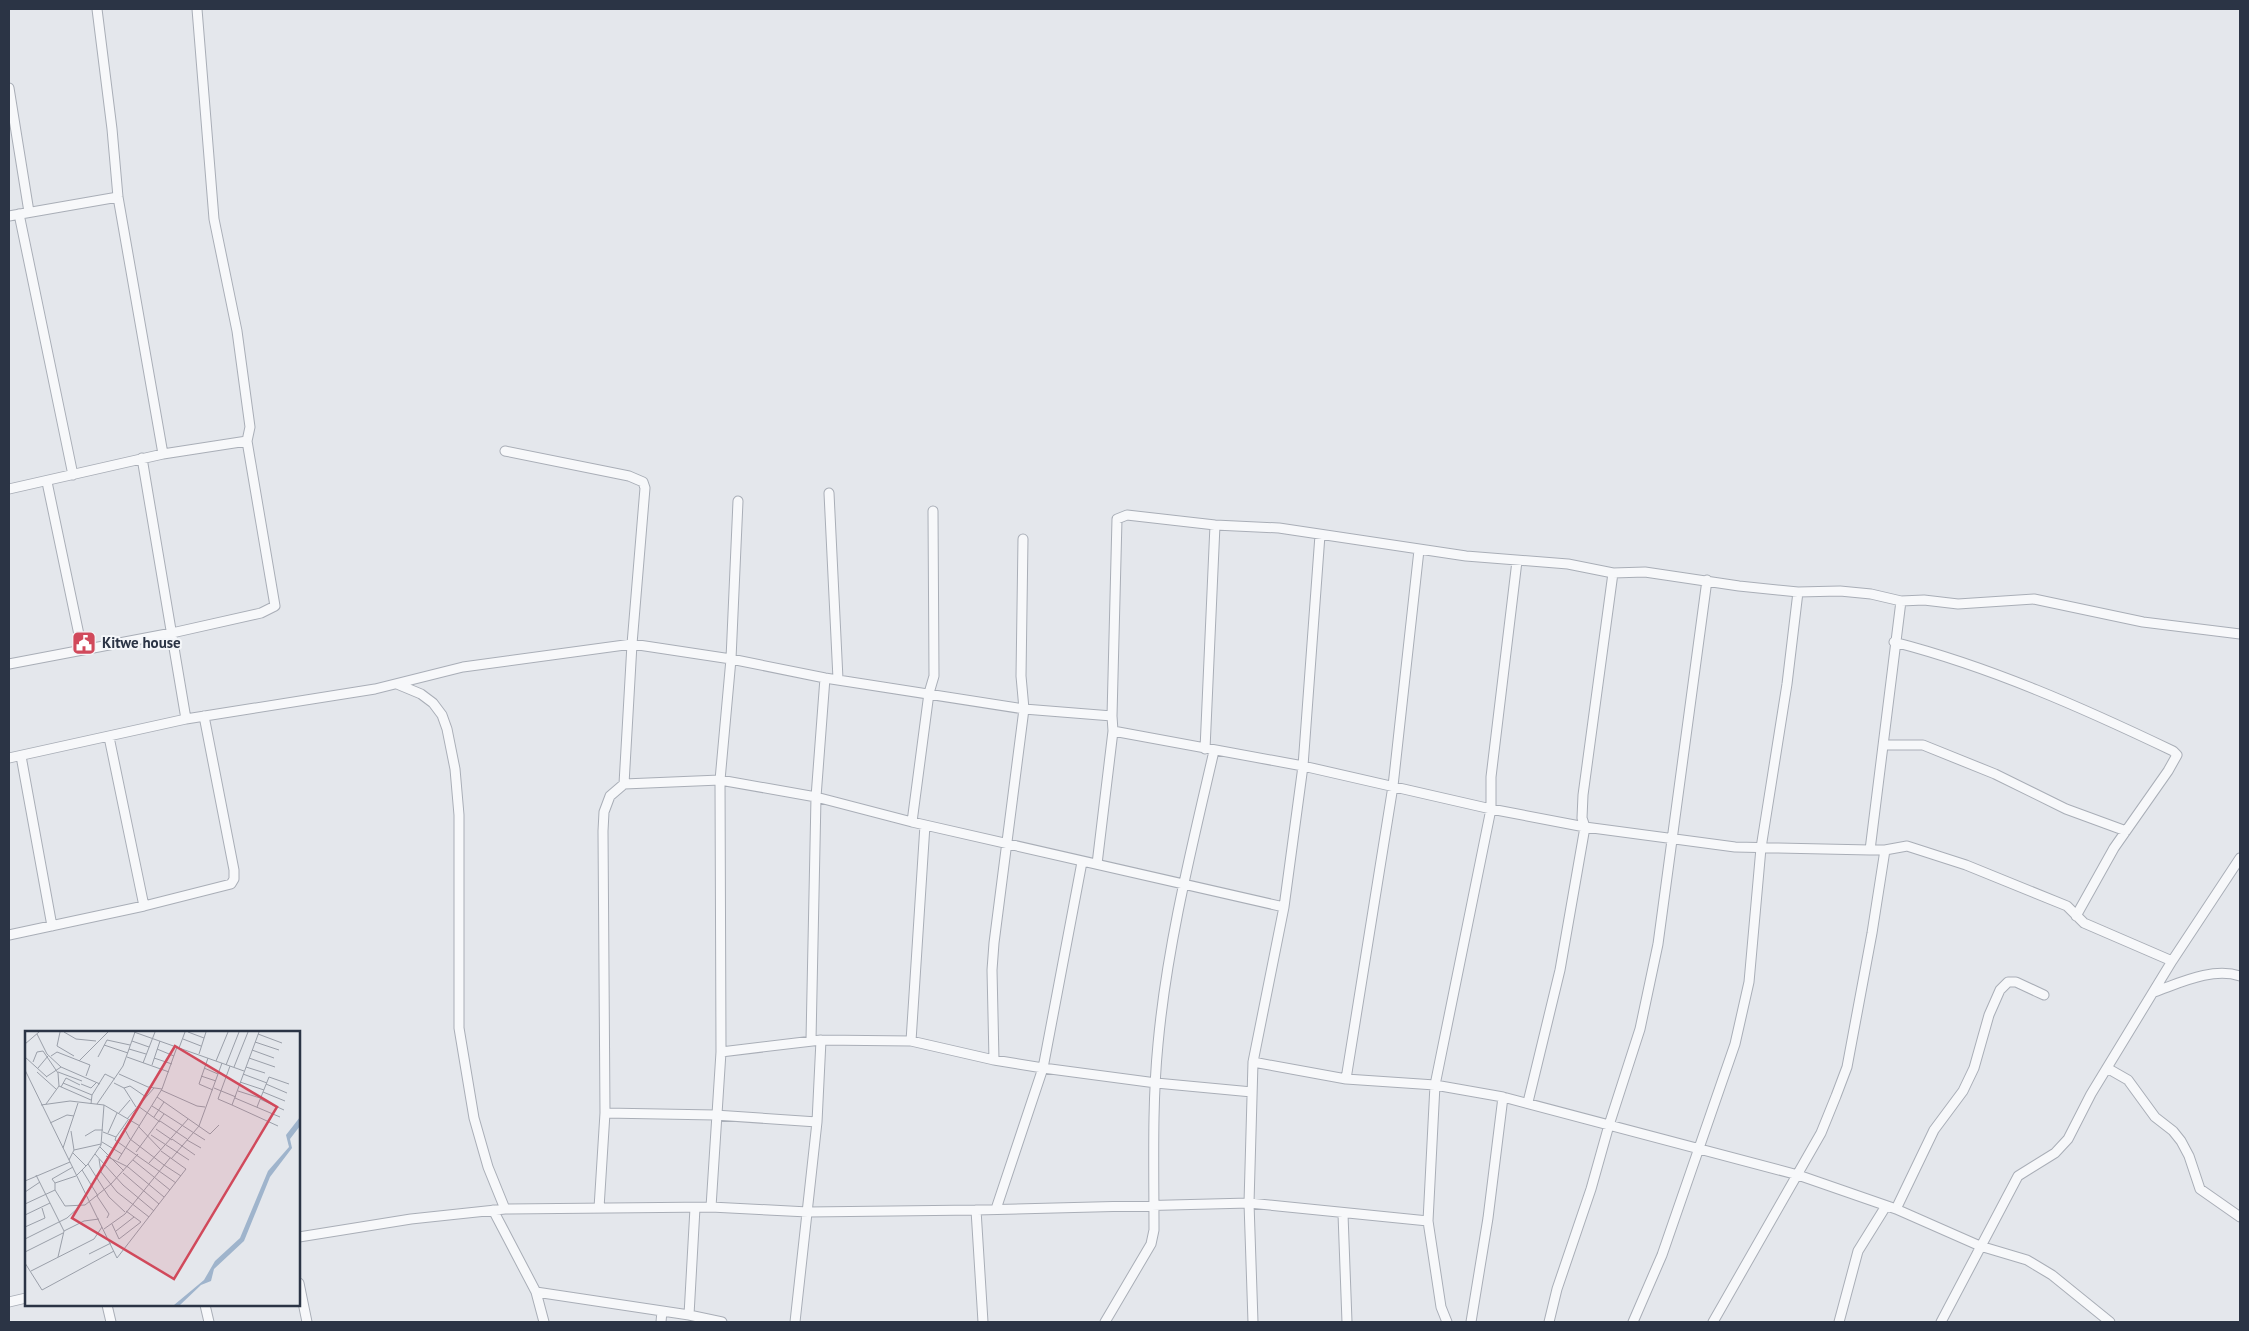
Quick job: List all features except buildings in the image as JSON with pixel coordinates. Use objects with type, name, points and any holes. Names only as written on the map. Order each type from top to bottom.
[{"type":"street","points":[[97,9],[112,129],[118,197],[163,454]]},
{"type":"street","points":[[9,664],[172,633],[261,612],[275,606],[247,441],[250,427],[237,331],[214,219],[197,9]]},
{"type":"street","points":[[9,88],[29,212]]},
{"type":"street","points":[[9,216],[118,197]]},
{"type":"street","points":[[19,214],[73,475]]},
{"type":"street","points":[[9,489],[47,482],[142,458],[247,441]]},
{"type":"street","points":[[506,451],[629,476],[643,482],[645,488],[632,644],[624,784]]},
{"type":"street","points":[[142,458],[186,719]]},
{"type":"street","points":[[47,482],[82,649]]},
{"type":"street","points":[[829,493],[838,679]]},
{"type":"street","points":[[711,1207],[715,1115],[721,1052],[720,780],[731,659],[738,501]]},
{"type":"street","points":[[912,822],[929,693],[934,676],[933,511]]},
{"type":"street","points":[[1097,864],[1113,731],[1117,520],[1128,515],[1215,525],[1279,528],[1419,550],[1517,561],[1568,564],[1613,573],[1645,572],[1739,586],[1798,592],[1840,591],[1871,594],[1901,601],[1924,600],[1958,604],[2034,599],[2143,622],[2240,634]]},
{"type":"street","points":[[1105,1322],[1151,1244],[1154,1230],[1158,1043],[1183,885],[1210,750],[1215,525]]},
{"type":"street","points":[[1253,1322],[1249,1203],[1253,1062],[1284,907],[1303,766],[1320,535]]},
{"type":"street","points":[[994,1060],[992,970],[1024,709],[1021,676],[1023,540]]},
{"type":"street","points":[[1346,1080],[1393,786],[1419,550]]},
{"type":"street","points":[[1447,1322],[1441,1307],[1428,1221],[1435,1085],[1491,809],[1492,777],[1517,561]]},
{"type":"street","points":[[1528,1102],[1560,970],[1585,826],[1582,818],[1583,795],[1613,573]]},
{"type":"street","points":[[1549,1322],[1556,1289],[1592,1189],[1609,1125],[1640,1029],[1658,944],[1708,580]]},
{"type":"street","points":[[1634,1322],[1662,1255],[1700,1148],[1735,1044],[1749,982],[1761,848],[1787,684],[1798,592]]},
{"type":"street","points":[[1870,850],[1884,744],[1894,642],[1901,601]]},
{"type":"street","points":[[1894,642],[1936,653],[2000,674],[2173,751],[2177,756],[2114,848],[2076,916]]},
{"type":"street","points":[[9,758],[186,719],[397,684],[463,667],[632,644],[731,659],[825,678],[1024,709],[1112,716]]},
{"type":"street","points":[[795,1322],[817,1122],[816,797],[825,678]]},
{"type":"street","points":[[397,684],[421,694],[433,702],[442,715],[447,728],[455,769],[459,814],[459,1028],[474,1118],[488,1168],[506,1210]]},
{"type":"street","points":[[9,934],[144,906],[231,884],[234,878],[204,716]]},
{"type":"street","points":[[1113,731],[1303,766],[1491,809],[1585,826],[1735,847],[1885,850],[1907,846],[1966,865],[2067,906],[2084,923],[2172,961]]},
{"type":"street","points":[[109,737],[144,906]]},
{"type":"street","points":[[1884,744],[1923,745],[1996,774],[2066,810],[2126,832]]},
{"type":"street","points":[[21,756],[52,926]]},
{"type":"street","points":[[599,1208],[604,1112],[604,812],[610,796],[624,784],[720,780],[816,797],[1082,862],[1284,907]]},
{"type":"street","points":[[911,1041],[925,824]]},
{"type":"street","points":[[1713,1322],[1821,1133],[1846,1067],[1872,933],[1885,850]]},
{"type":"street","points":[[1941,1322],[2018,1176],[2055,1153],[2068,1139],[2107,1068],[2172,961],[2240,858]]},
{"type":"street","points":[[996,1209],[1043,1068],[1082,862]]},
{"type":"street","points":[[2154,992],[2212,974],[2230,973],[2240,976]]},
{"type":"street","points":[[1896,1209],[1934,1130],[1964,1090],[1974,1068],[1988,1015],[2000,990],[2008,982],[2016,982],[2044,995]]},
{"type":"street","points":[[721,1052],[816,1040],[911,1041],[994,1060],[1043,1068],[1156,1083],[1252,1092]]},
{"type":"street","points":[[1253,1062],[1346,1080],[1435,1085],[1528,1102],[1798,1175],[1896,1209],[1980,1246],[2013,1254],[2052,1275],[2110,1322]]},
{"type":"street","points":[[2107,1068],[2128,1080],[2155,1117],[2173,1130],[2189,1156],[2200,1189],[2240,1216]]},
{"type":"street","points":[[1471,1322],[1488,1218],[1503,1097]]},
{"type":"street","points":[[604,1112],[715,1115],[817,1122]]},
{"type":"street","points":[[300,1237],[364,1226],[494,1210],[599,1208],[711,1207],[808,1212],[1249,1203],[1343,1214],[1428,1221]]},
{"type":"street","points":[[1839,1322],[1858,1251],[1886,1206]]},
{"type":"street","points":[[689,1315],[695,1208]]},
{"type":"street","points":[[494,1210],[536,1292],[544,1322]]},
{"type":"street","points":[[976,1210],[983,1322]]},
{"type":"street","points":[[1343,1214],[1347,1322]]},
{"type":"street","points":[[300,1288],[307,1322]]},
{"type":"street","points":[[536,1292],[662,1310],[722,1322]]},
{"type":"street","points":[[9,1302],[25,1298]]},
{"type":"street","points":[[107,1306],[110,1322]]},
{"type":"street","points":[[205,1306],[209,1322]]},
{"type":"street","points":[[661,1322],[662,1310]]},
{"type":"place","name":"Kitwe house","points":[[84,643]]}]
